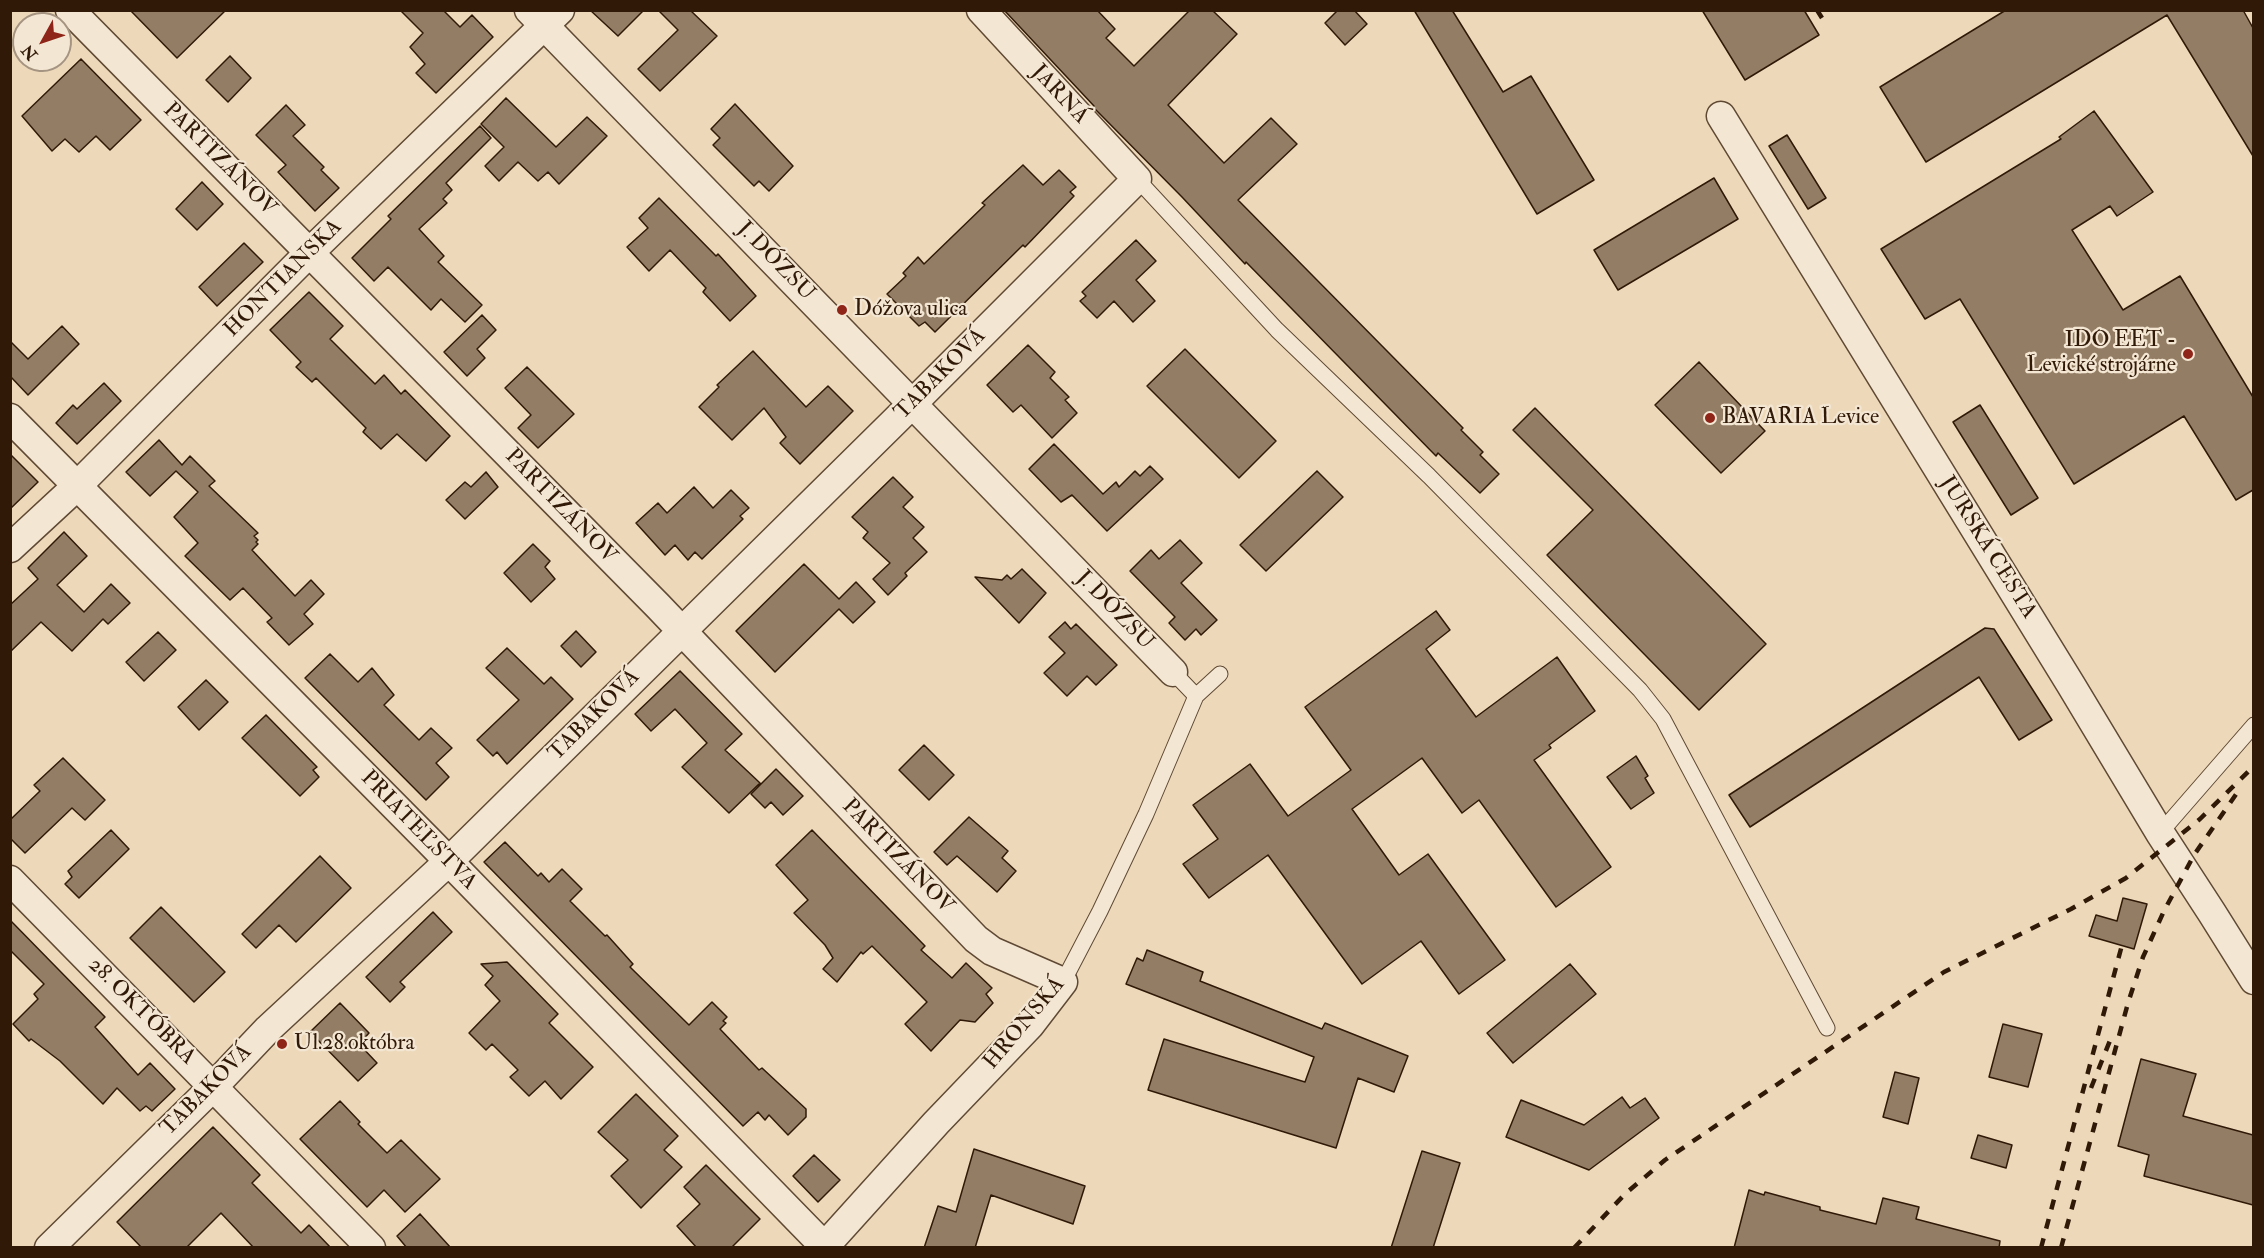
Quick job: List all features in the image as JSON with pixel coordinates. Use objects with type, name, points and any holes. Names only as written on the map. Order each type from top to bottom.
[{"type":"street","name":"PARTIZÁNOV","points":[[70,10],[681,630],[976,939],[992,951],[1063,982]]},
{"type":"street","name":"JARNÁ","points":[[981,10],[1137,179]]},
{"type":"street","name":"HONTIANSKA","points":[[10,548],[77,486],[544,16]]},
{"type":"street","name":"J. DÓZSU","points":[[544,16],[1173,672]]},
{"type":"street","name":"JURSKÁ CESTA","points":[[1721,116],[2072,685],[2160,833],[2253,980]]},
{"type":"street","name":"TABAKOVÁ","points":[[49,1248],[214,1086],[268,1029],[448,862],[1137,179]]},
{"type":"street","name":"PRIATEĽSTVA","points":[[10,418],[824,1247]]},
{"type":"street","name":"28. OKTÓBRA","points":[[10,880],[371,1248]]},
{"type":"street","name":"HRONSKÁ","points":[[824,1247],[936,1123],[1030,1025],[1063,982]]},
{"type":"lane","points":[[1137,179],[1277,330],[1429,476],[1640,690],[1663,719],[1827,1028]]},
{"type":"lane","name":"J. DÓZSU","points":[[1173,672],[1196,696]]},
{"type":"lane","points":[[1196,696],[1220,674]]},
{"type":"lane","name":"HRONSKÁ","points":[[1063,982],[1146,814],[1196,696]]},
{"type":"lane","points":[[2160,833],[2253,725]]},
{"type":"building","points":[[130,10],[226,10],[177,58]]},
{"type":"building","points":[[400,10],[443,10],[460,27],[472,15],[493,37],[436,93],[416,73],[425,64],[410,47],[423,33]]},
{"type":"building","points":[[590,10],[644,10],[618,36]]},
{"type":"building","points":[[658,10],[690,10],[717,36],[660,91],[638,69],[678,30]]},
{"type":"building","points":[[1004,10],[1097,10],[1115,29],[1106,38],[1134,66],[1190,10],[1212,10],[1237,34],[1168,105],[1224,163],[1271,118],[1297,144],[1238,200],[1463,428],[1461,430],[1483,452],[1480,455],[1499,474],[1480,493],[1438,453],[1436,456],[1246,262],[1245,264],[1093,107]]},
{"type":"building","points":[[1338,10],[1354,10],[1367,24],[1345,45],[1325,23]]},
{"type":"building","points":[[1414,10],[1452,10],[1503,92],[1531,76],[1594,180],[1537,214]]},
{"type":"building","points":[[1702,10],[1804,10],[1819,35],[1745,80]]},
{"type":"building","points":[[2006,10],[2243,10],[2253,28],[2253,156],[2167,15],[1926,162],[1880,87]]},
{"type":"building","points":[[230,56],[251,78],[228,102],[206,80]]},
{"type":"building","points":[[81,59],[141,120],[110,150],[96,136],[79,152],[65,139],[52,151],[22,116],[68,72],[72,72],[72,68]]},
{"type":"building","points":[[506,98],[556,147],[587,117],[607,136],[559,184],[548,172],[538,181],[518,162],[499,181],[485,166],[504,147],[481,124]]},
{"type":"building","points":[[735,104],[793,166],[769,191],[759,181],[754,186],[713,145],[720,138],[711,129]]},
{"type":"building","points":[[286,105],[305,125],[293,136],[324,167],[321,170],[339,188],[315,211],[278,172],[286,165],[256,135]]},
{"type":"building","points":[[2094,111],[2153,192],[2117,216],[2110,206],[2072,230],[2123,310],[2180,276],[2253,397],[2253,490],[2236,500],[2184,416],[2074,484],[1960,299],[1925,319],[1881,249],[2061,139],[2059,137]]},
{"type":"building","points":[[480,126],[491,138],[446,183],[452,190],[443,199],[447,203],[419,229],[444,256],[438,262],[482,305],[465,322],[441,299],[431,310],[388,267],[374,281],[352,258],[391,219],[388,216]]},
{"type":"building","points":[[1787,135],[1826,198],[1808,209],[1769,146]]},
{"type":"building","points":[[1023,165],[1043,185],[1059,170],[1076,187],[1070,192],[1074,196],[1025,247],[1023,245],[935,332],[925,322],[919,326],[887,294],[906,276],[903,273],[918,257],[924,264],[985,205],[982,203]]},
{"type":"building","points":[[1714,178],[1738,219],[1618,290],[1594,250]]},
{"type":"building","points":[[202,182],[223,204],[197,230],[176,209]]},
{"type":"building","points":[[659,198],[716,256],[718,254],[756,296],[730,321],[703,292],[706,288],[670,250],[649,271],[627,247],[648,228],[639,218]]},
{"type":"building","points":[[1136,240],[1156,261],[1136,280],[1155,301],[1133,322],[1114,301],[1097,318],[1080,301],[1086,296],[1082,292]]},
{"type":"building","points":[[244,243],[263,262],[217,306],[199,287]]},
{"type":"building","points":[[309,292],[343,326],[330,339],[375,384],[384,375],[401,394],[405,390],[450,436],[426,461],[397,434],[381,449],[363,432],[366,428],[316,378],[312,382],[296,367],[301,362],[270,330]]},
{"type":"building","points":[[482,315],[496,330],[477,349],[485,358],[467,376],[444,352]]},
{"type":"building","points":[[62,326],[79,344],[28,395],[10,376],[10,341],[28,359]]},
{"type":"building","points":[[1028,345],[1055,372],[1050,378],[1069,397],[1065,400],[1077,413],[1052,438],[1021,405],[1013,412],[987,385]]},
{"type":"building","points":[[1185,349],[1276,441],[1239,478],[1147,386]]},
{"type":"building","points":[[753,351],[806,407],[828,386],[853,411],[800,464],[780,443],[786,437],[764,408],[732,440],[699,407],[719,387],[717,385]]},
{"type":"building","name":"BAVARIA Levice","points":[[1699,362],[1765,431],[1721,473],[1655,405]]},
{"type":"building","points":[[527,367],[574,414],[538,448],[518,428],[531,415],[505,388]]},
{"type":"building","points":[[104,383],[121,401],[77,444],[56,423],[73,405],[77,409]]},
{"type":"building","points":[[1980,405],[2038,498],[2011,515],[1953,422]]},
{"type":"building","points":[[1535,408],[1766,644],[1699,710],[1547,555],[1593,510],[1513,430]]},
{"type":"building","points":[[159,440],[182,465],[190,456],[215,481],[209,486],[258,533],[254,536],[258,544],[252,550],[295,596],[311,580],[324,594],[304,614],[313,624],[289,645],[267,622],[272,618],[243,588],[230,600],[185,556],[198,543],[174,517],[198,492],[176,471],[150,496],[126,472]]},
{"type":"building","points":[[1054,444],[1103,494],[1116,482],[1119,487],[1135,471],[1140,476],[1150,466],[1163,479],[1107,531],[1072,495],[1061,502],[1029,469]]},
{"type":"building","points":[[10,454],[38,482],[10,509]]},
{"type":"building","points":[[1317,471],[1343,497],[1266,571],[1240,545]]},
{"type":"building","points":[[486,472],[498,487],[465,519],[446,500],[465,482],[471,487]]},
{"type":"building","points":[[893,477],[913,497],[903,507],[924,527],[913,538],[927,552],[905,573],[907,576],[888,595],[873,579],[890,563],[863,538],[868,532],[852,517]]},
{"type":"building","points":[[694,487],[713,508],[731,490],[749,508],[740,516],[743,519],[702,559],[695,552],[688,560],[675,545],[665,555],[636,523],[658,503],[667,513]]},
{"type":"building","points":[[64,532],[87,556],[57,585],[84,612],[111,584],[130,603],[108,624],[103,619],[72,651],[41,622],[10,652],[10,605],[38,579],[28,568]]},
{"type":"building","points":[[1180,540],[1202,563],[1181,583],[1217,620],[1201,635],[1196,629],[1185,640],[1169,623],[1175,617],[1130,571],[1151,550],[1159,559]]},
{"type":"building","points":[[533,544],[550,561],[545,567],[555,579],[531,602],[504,573]]},
{"type":"building","points":[[804,564],[839,599],[856,582],[875,602],[853,623],[839,609],[775,672],[736,631]]},
{"type":"building","points":[[1022,569],[1046,593],[1019,623],[975,577],[1002,580],[1007,575],[1011,579]]},
{"type":"building","points":[[1436,611],[1450,630],[1426,649],[1476,717],[1557,657],[1595,711],[1549,745],[1551,748],[1534,760],[1611,867],[1556,907],[1479,800],[1462,813],[1422,758],[1352,809],[1399,875],[1428,854],[1505,960],[1459,994],[1421,941],[1362,984],[1268,855],[1209,898],[1183,864],[1218,839],[1193,805],[1250,764],[1288,816],[1351,770],[1305,707]]},
{"type":"building","points":[[1065,622],[1071,629],[1076,624],[1117,665],[1096,685],[1087,676],[1067,696],[1044,673],[1065,653],[1049,637]]},
{"type":"building","points":[[1985,628],[1994,629],[2052,720],[2019,740],[1979,677],[1750,827],[1729,795]]},
{"type":"building","points":[[576,631],[596,652],[581,667],[561,646]]},
{"type":"building","points":[[158,632],[176,650],[144,681],[126,662]]},
{"type":"building","points":[[507,648],[544,684],[551,677],[573,699],[507,764],[497,752],[493,756],[477,740],[519,700],[486,668]]},
{"type":"building","points":[[330,654],[358,682],[372,668],[394,695],[384,705],[419,740],[431,728],[452,748],[436,763],[449,777],[426,800],[305,678]]},
{"type":"building","points":[[680,671],[742,734],[725,750],[760,783],[729,813],[682,767],[707,743],[675,709],[651,731],[635,714]]},
{"type":"building","points":[[206,680],[228,702],[199,730],[178,707]]},
{"type":"building","points":[[266,715],[317,767],[313,770],[319,777],[300,796],[242,738]]},
{"type":"building","points":[[924,745],[954,775],[929,800],[899,770]]},
{"type":"building","points":[[1636,756],[1648,776],[1645,778],[1654,793],[1631,809],[1607,777]]},
{"type":"building","points":[[63,758],[105,800],[85,820],[72,808],[25,853],[10,838],[10,820],[40,791],[34,785]]},
{"type":"building","points":[[776,769],[803,796],[783,815],[771,802],[765,808],[751,794]]},
{"type":"building","points":[[969,817],[1008,851],[1002,858],[1016,871],[997,892],[957,856],[947,865],[934,852]]},
{"type":"building","points":[[111,830],[129,849],[79,898],[65,884],[72,877],[68,871]]},
{"type":"building","points":[[812,830],[925,946],[921,950],[952,978],[966,963],[992,988],[986,994],[993,1003],[975,1022],[960,1020],[931,1051],[905,1024],[927,1002],[872,946],[863,954],[861,952],[837,982],[823,969],[833,958],[825,945],[794,913],[808,900],[776,865]]},
{"type":"building","points":[[505,842],[538,876],[541,873],[549,882],[562,869],[582,889],[570,901],[605,936],[607,935],[633,964],[630,967],[689,1025],[712,1002],[727,1017],[723,1021],[726,1023],[720,1029],[759,1070],[762,1068],[806,1109],[806,1117],[788,1135],[769,1115],[765,1120],[758,1112],[743,1126],[484,862]]},
{"type":"building","points":[[320,856],[351,888],[296,942],[279,925],[256,948],[242,934]]},
{"type":"building","points":[[2123,898],[2147,904],[2134,949],[2089,936],[2096,915],[2117,921]]},
{"type":"building","points":[[161,907],[225,972],[194,1002],[130,938]]},
{"type":"building","points":[[433,912],[452,932],[400,982],[405,987],[390,1002],[366,977]]},
{"type":"building","points":[[10,920],[105,1017],[95,1027],[138,1075],[150,1063],[175,1089],[152,1111],[146,1106],[140,1111],[117,1088],[103,1104],[60,1061],[31,1039],[29,1041],[13,1024],[38,999],[34,994],[44,984],[10,950]]},
{"type":"building","points":[[1147,950],[1203,972],[1200,981],[1322,1029],[1325,1023],[1408,1056],[1394,1092],[1358,1078],[1336,1148],[1148,1090],[1164,1039],[1305,1082],[1314,1057],[1126,984],[1137,958],[1143,961]]},
{"type":"building","points":[[507,962],[558,1014],[549,1023],[593,1067],[561,1099],[545,1081],[529,1096],[510,1077],[518,1070],[492,1044],[486,1050],[469,1033],[500,1001],[485,985],[493,976],[481,964]]},
{"type":"building","points":[[1570,964],[1596,994],[1513,1063],[1487,1033]]},
{"type":"building","points":[[340,1003],[369,1033],[359,1044],[377,1063],[358,1081],[310,1032]]},
{"type":"building","points":[[2003,1024],[2042,1034],[2028,1087],[1989,1077]]},
{"type":"building","points":[[2141,1059],[2196,1074],[2183,1116],[2253,1135],[2253,1205],[2144,1176],[2149,1155],[2118,1146]]},
{"type":"building","points":[[1895,1072],[1919,1078],[1908,1124],[1883,1117]]},
{"type":"building","points":[[636,1094],[678,1136],[664,1150],[682,1167],[641,1208],[611,1176],[628,1160],[598,1132]]},
{"type":"building","points":[[1622,1097],[1630,1108],[1645,1098],[1659,1118],[1589,1170],[1506,1137],[1521,1100],[1584,1125]]},
{"type":"building","points":[[340,1101],[360,1122],[358,1124],[387,1153],[401,1140],[440,1179],[405,1212],[384,1190],[367,1207],[300,1139]]},
{"type":"building","points":[[213,1127],[260,1175],[252,1183],[301,1233],[309,1225],[331,1248],[254,1248],[221,1213],[186,1248],[142,1248],[117,1222]]},
{"type":"building","points":[[1978,1135],[2012,1145],[2006,1168],[1971,1158]]},
{"type":"building","points":[[974,1149],[1085,1186],[1073,1224],[991,1195],[975,1248],[924,1248],[938,1206],[956,1212]]},
{"type":"building","points":[[1422,1151],[1460,1163],[1433,1248],[1391,1248]]},
{"type":"building","points":[[814,1155],[840,1180],[818,1202],[793,1176]]},
{"type":"building","points":[[706,1165],[760,1219],[731,1248],[697,1248],[677,1226],[700,1204],[684,1187]]},
{"type":"building","points":[[1749,1190],[1764,1195],[1765,1192],[1820,1207],[1820,1210],[1876,1224],[1883,1198],[1919,1207],[1916,1219],[2000,1241],[1999,1248],[1734,1248]]},
{"type":"building","points":[[420,1214],[451,1248],[407,1248],[397,1236]]},
{"type":"railway","points":[[1817,10],[1822,18]]},
{"type":"railway","points":[[1574,1248],[1625,1194],[1665,1160],[1944,972],[2071,909],[2126,878],[2200,819],[2254,766]]},
{"type":"railway","points":[[2061,1248],[2128,1003],[2143,957],[2194,855],[2237,793]]},
{"type":"railway","points":[[2041,1248],[2122,945]]},
{"type":"railway","points":[[2091,1088],[2111,1038]]},
{"type":"place","name":"Dóžova ulica","points":[[842,310]]},
{"type":"place","name":"IDO EET - Levické strojárne","points":[[2188,354]]},
{"type":"place","name":"BAVARIA Levice","points":[[1710,418]]},
{"type":"place","name":"Ul.28.októbra","points":[[282,1044]]}]
